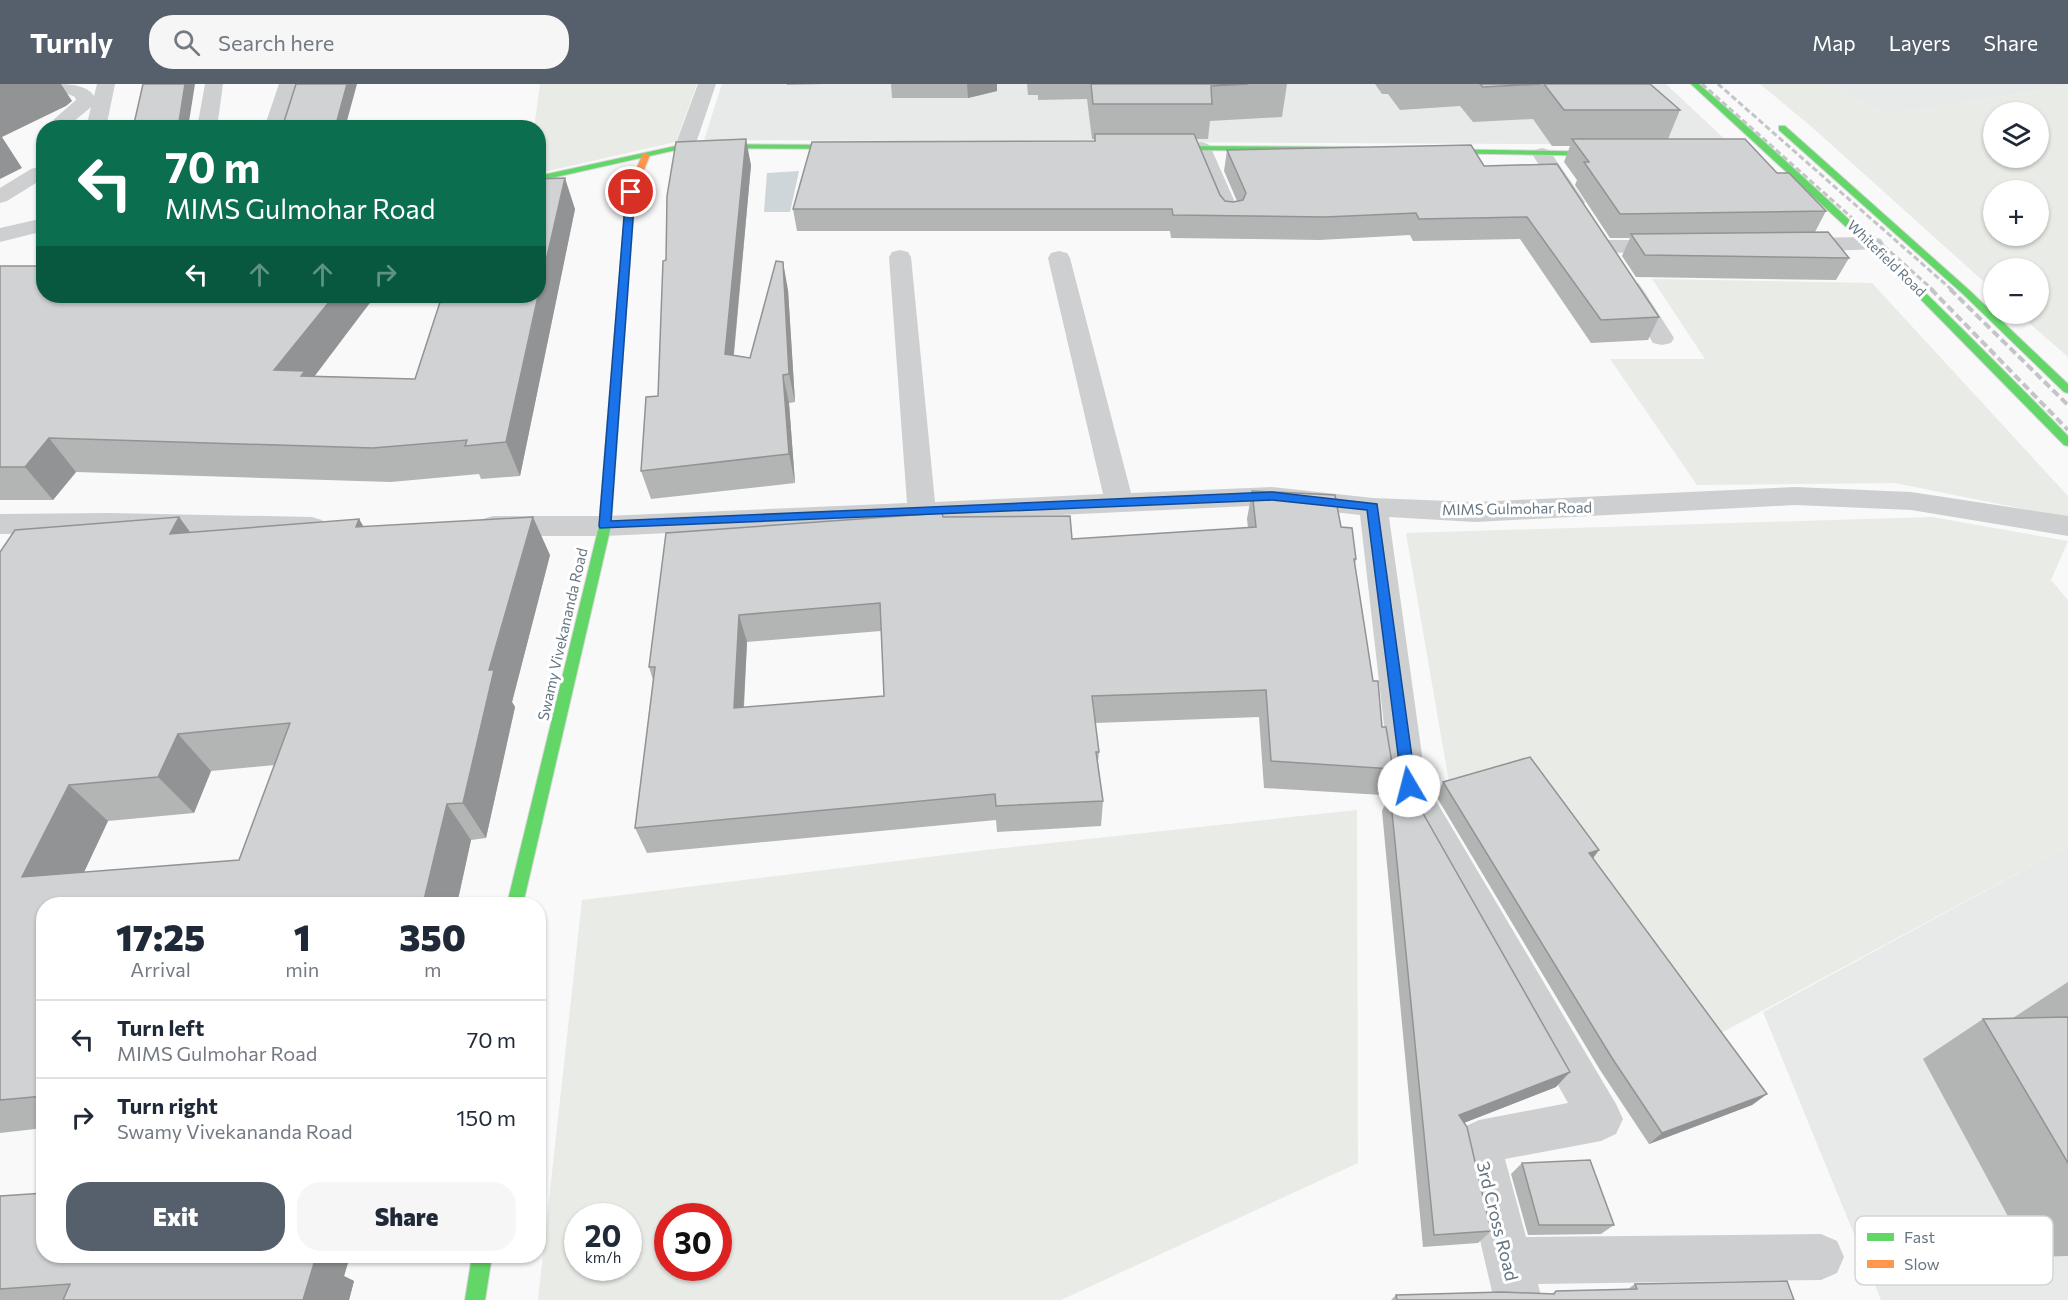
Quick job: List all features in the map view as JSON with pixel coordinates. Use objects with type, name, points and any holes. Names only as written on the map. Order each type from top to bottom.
[{"type":"street","points":[[61,84],[84,94],[86,102],[63,120]]},
{"type":"street","points":[[98,120],[106,84]]},
{"type":"street","points":[[208,120],[214,84]]},
{"type":"street","points":[[277,120],[288,84]]},
{"type":"street","points":[[685,146],[707,84]]},
{"type":"street","name":"Whitefield Road","points":[[1695,84],[1778,154],[1873,244],[2068,443]]},
{"type":"street","name":"Whitefield Road","points":[[1773,121],[1966,292],[2068,390]]},
{"type":"street","points":[[546,177],[685,146],[865,147]]},
{"type":"street","points":[[1141,148],[1376,150]]},
{"type":"street","points":[[1201,148],[1230,216]]},
{"type":"street","points":[[1412,150],[1625,154]]},
{"type":"street","points":[[1542,154],[1662,338]]},
{"type":"street","points":[[1756,154],[1778,154]]},
{"type":"street","name":"Swamy Vivekananda Road","points":[[517,897],[605,526],[631,192],[646,155]]},
{"type":"street","points":[[0,197],[36,162]]},
{"type":"street","points":[[0,235],[36,226]]},
{"type":"street","points":[[1777,245],[1873,244]]},
{"type":"street","points":[[1604,247],[1696,246]]},
{"type":"street","points":[[900,257],[922,512]]},
{"type":"street","points":[[1059,258],[1119,503]]},
{"type":"street","name":"MIMS Gulmohar Road","points":[[463,527],[605,526],[1272,496],[1372,507],[1475,512],[1795,496],[1911,501],[2068,526]]},
{"type":"street","name":"3rd Cross Road","points":[[1372,507],[1409,786],[1601,1119],[1479,1142],[1513,1281]]},
{"type":"street","points":[[0,524],[108,523],[333,527]]},
{"type":"street","points":[[1513,1281],[1821,1257]]},
{"type":"street","points":[[475,1300],[481,1263]]},
{"type":"shaded area","points":[[540,84],[697,84],[676,142],[546,171],[546,120],[535,120]]},
{"type":"shaded area","points":[[722,84],[1666,84],[1731,145],[704,140]]},
{"type":"shaded area","points":[[1760,84],[1831,84],[1887,115],[2068,86],[2068,357],[2030,324],[2049,324],[2049,258],[1983,258],[1983,281],[1813,128]]},
{"type":"shaded area","points":[[1831,84],[2068,84],[2068,86],[1887,115]]},
{"type":"shaded area","points":[[799,171],[790,212],[764,212],[767,173]]},
{"type":"shaded area","points":[[1652,279],[1872,283],[2068,496],[2068,518],[1895,483],[1697,485],[1610,359],[1705,359]]},
{"type":"shaded area","points":[[1932,517],[2068,541],[2051,580],[2068,600],[2068,846],[1710,1039],[1450,788],[1406,533]]},
{"type":"shaded area","points":[[1357,810],[1358,1163],[1061,1300],[538,1300],[542,1263],[546,1263],[546,1227],[582,900],[985,850]]},
{"type":"shaded area","points":[[2068,846],[2068,1300],[1881,1300],[1875,1285],[2053,1285],[2053,1216],[1855,1216],[1855,1237],[1763,1012]]},
{"type":"building","points":[[143,84],[185,84],[179,120],[135,120]]},
{"type":"building","points":[[296,84],[347,84],[337,120],[285,120]]},
{"type":"building","points":[[1091,84],[1248,84],[1211,86],[1212,104],[1093,104]]},
{"type":"building","points":[[1480,84],[1541,84],[1483,87]]},
{"type":"building","points":[[1544,84],[1650,84],[1680,110],[1564,110]]},
{"type":"building","points":[[1095,134],[1194,134],[1220,195],[1225,201],[1233,202],[1243,200],[1246,193],[1227,150],[1471,145],[1484,166],[1557,164],[1659,317],[1601,320],[1527,217],[1419,219],[1416,213],[1325,217],[1173,215],[1172,209],[793,209],[812,142],[1095,141]]},
{"type":"building","points":[[746,139],[725,354],[750,358],[776,261],[783,262],[789,374],[783,375],[789,454],[641,471],[646,397],[658,396],[663,261],[666,260],[667,196],[676,142]]},
{"type":"building","points":[[1572,139],[1745,139],[1777,173],[1789,173],[1826,211],[1620,214],[1584,162],[1589,162]]},
{"type":"building","points":[[565,178],[546,261],[546,179]]},
{"type":"building","points":[[1828,232],[1849,258],[1645,255],[1631,234]]},
{"type":"building","points":[[0,266],[36,266],[36,303],[328,303],[274,370],[305,371],[301,376],[415,379],[440,303],[536,303],[506,442],[465,446],[467,440],[373,448],[49,438],[25,467],[0,467]]},
{"type":"building","points":[[1252,491],[1335,495],[1341,527],[1352,528],[1356,559],[1354,559],[1373,681],[1378,681],[1382,727],[1386,727],[1393,769],[1271,761],[1266,690],[1092,696],[1099,752],[1096,752],[1103,801],[996,806],[995,794],[635,828],[655,667],[649,667],[666,533],[942,513],[943,517],[1070,516],[1072,539],[1256,527]],"holes":[[[880,603],[884,696],[734,708],[739,615]]]},
{"type":"building","points":[[179,517],[170,534],[359,519],[356,527],[533,517],[489,670],[494,670],[463,803],[447,804],[425,897],[36,897],[36,1097],[0,1100],[0,552],[15,530]],"holes":[[[290,723],[239,860],[22,877],[69,785],[158,777],[178,734]]]},
{"type":"building","points":[[1530,757],[1599,850],[1589,853],[1767,1094],[1662,1133],[1612,1058],[1443,782]]},
{"type":"building","points":[[1408,787],[1570,1072],[1459,1115],[1467,1127],[1491,1231],[1434,1235],[1390,792]]},
{"type":"building","points":[[2068,1017],[2068,1163],[1983,1019]]},
{"type":"building","points":[[1590,1160],[1614,1225],[1539,1225],[1522,1163]]},
{"type":"building","points":[[36,1194],[36,1263],[314,1263],[303,1300],[63,1300],[70,1284],[0,1289],[0,1196]]},
{"type":"building","points":[[1787,1281],[1794,1300],[1397,1300],[1396,1295],[1502,1292],[1554,1294],[1556,1291],[1637,1289],[1635,1284]]},
{"type":"railway","points":[[1702,84],[1933,290]]},
{"type":"railway","points":[[1718,84],[1952,290]]},
{"type":"railway","points":[[1931,289],[2068,430]]},
{"type":"railway","points":[[1950,289],[2068,405]]},
{"type":"traffic: fast","points":[[1695,84],[1792,170],[1886,259],[2068,443]]},
{"type":"traffic: fast","points":[[1782,128],[1966,292],[2068,390]]},
{"type":"traffic: fast","points":[[546,177],[685,146],[855,147]]},
{"type":"traffic: fast","points":[[1156,148],[1359,149]]},
{"type":"traffic: fast","points":[[1429,151],[1611,154]]},
{"type":"traffic: fast","points":[[517,897],[605,526],[618,353]]},
{"type":"traffic: fast","points":[[475,1300],[481,1263]]},
{"type":"traffic: slow","points":[[618,353],[631,192],[646,155]]},
{"type":"route","points":[[631,192],[605,526],[1272,496],[1372,507],[1409,786]]}]
